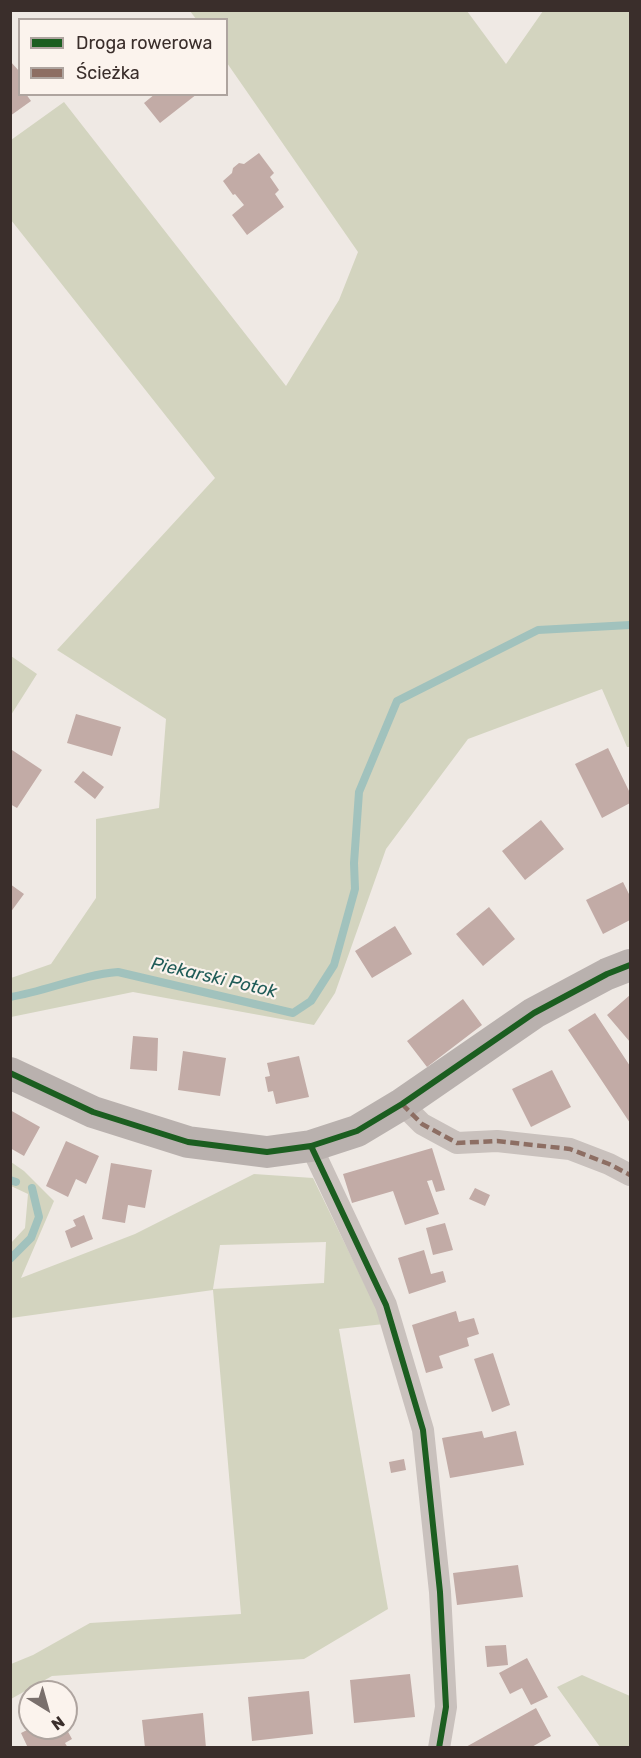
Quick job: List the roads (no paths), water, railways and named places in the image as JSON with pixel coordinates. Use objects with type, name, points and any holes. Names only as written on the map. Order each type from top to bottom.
[{"type":"street","points":[[10,1073],[93,1112],[188,1142],[267,1152],[311,1146],[357,1131],[402,1104],[534,1013],[607,974],[630,966]]},
{"type":"street","points":[[402,1104],[422,1124],[457,1143],[497,1141],[570,1149],[630,1175]]},
{"type":"street","points":[[311,1146],[386,1305],[423,1430],[440,1592],[446,1707],[440,1748]]},
{"type":"waterway","name":"Piekarski Potok","points":[[10,997],[91,976],[118,972],[293,1013],[311,1001],[334,965],[355,889],[354,863],[359,792],[397,701],[538,630],[630,625]]},
{"type":"waterway","name":"Piekarski Potok","points":[[10,1180],[16,1182]]},
{"type":"waterway","name":"Piekarski Potok","points":[[10,1259],[31,1238],[39,1217],[32,1188]]}]
